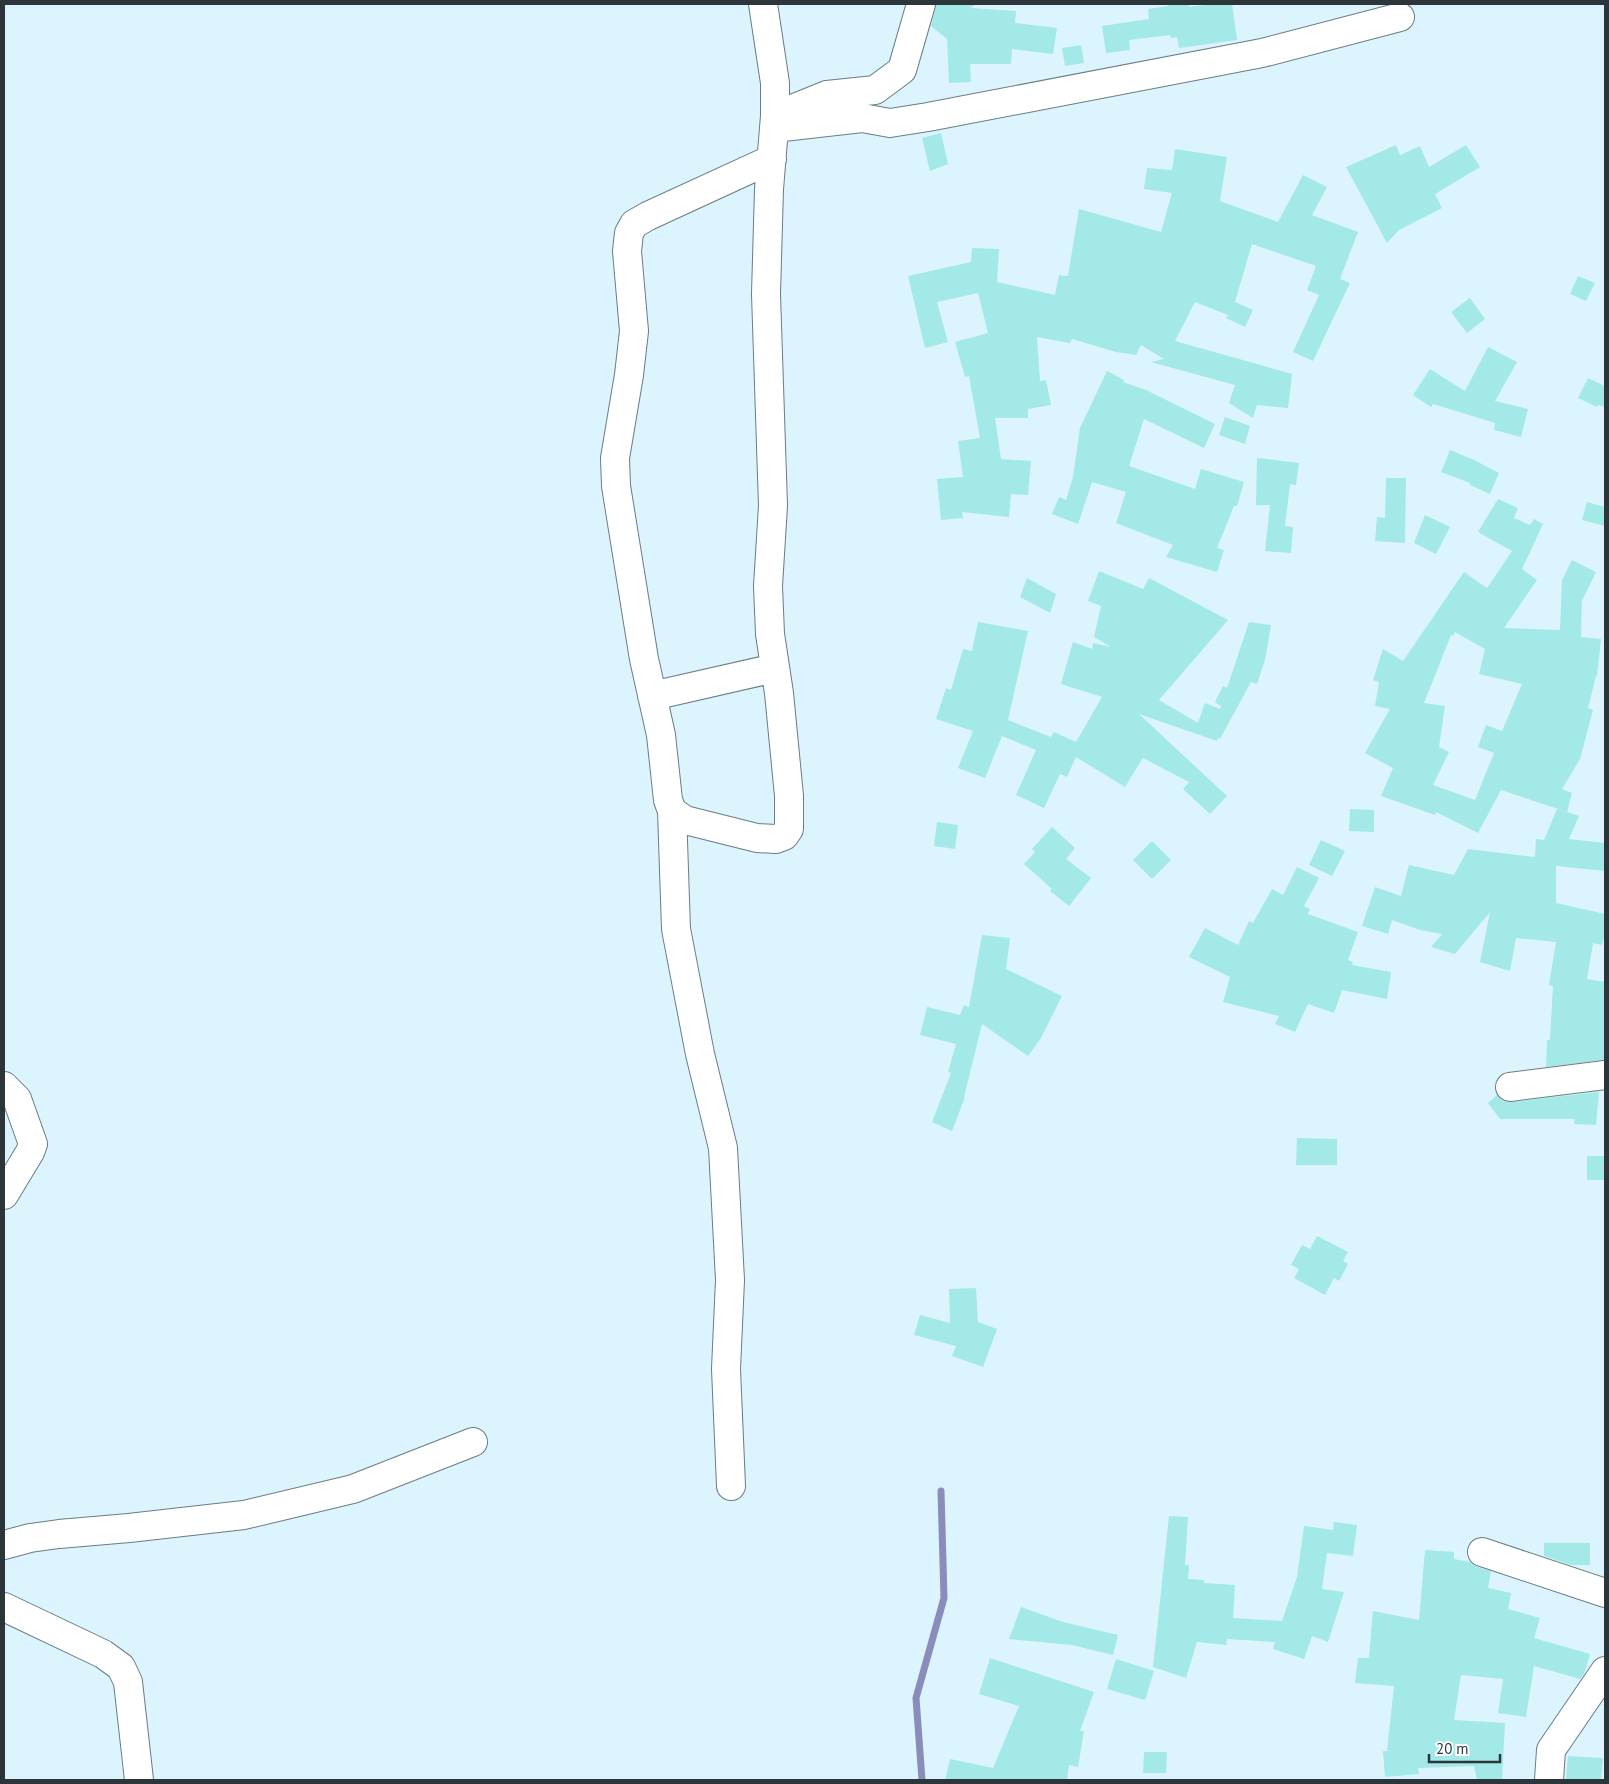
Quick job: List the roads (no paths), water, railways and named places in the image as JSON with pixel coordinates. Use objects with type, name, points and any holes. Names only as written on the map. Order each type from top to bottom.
[{"type":"street","points":[[672,811],[685,820],[757,838],[776,839],[784,836],[789,829],[787,758],[770,634],[768,586],[773,506],[766,294],[769,189],[775,122],[775,83],[764,4]]},
{"type":"street","points":[[775,122],[827,95],[875,90],[902,70],[921,4]]},
{"type":"street","points":[[775,122],[862,118],[890,123],[928,117],[1262,52],[1400,17]]},
{"type":"street","points":[[731,1486],[726,1369],[730,1280],[723,1148],[700,1054],[676,929],[672,811],[668,800],[661,735],[644,659],[616,486],[615,458],[630,375],[634,331],[627,251],[629,234],[634,224],[772,159]]},
{"type":"street","points":[[652,696],[775,668]]},
{"type":"street","points":[[1510,1087],[1605,1075]]},
{"type":"street","points":[[4,1086],[17,1099],[33,1144],[4,1195]]},
{"type":"street","points":[[4,1545],[30,1538],[58,1534],[244,1516],[352,1489],[473,1442]]},
{"type":"street","points":[[1482,1552],[1605,1593]]},
{"type":"street","points":[[4,1607],[103,1654],[121,1667],[128,1682],[139,1780]]},
{"type":"street","points":[[1549,1780],[1551,1750],[1605,1671]]},
{"type":"waterway","points":[[922,1780],[916,1698],[944,1598],[941,1491]]}]
